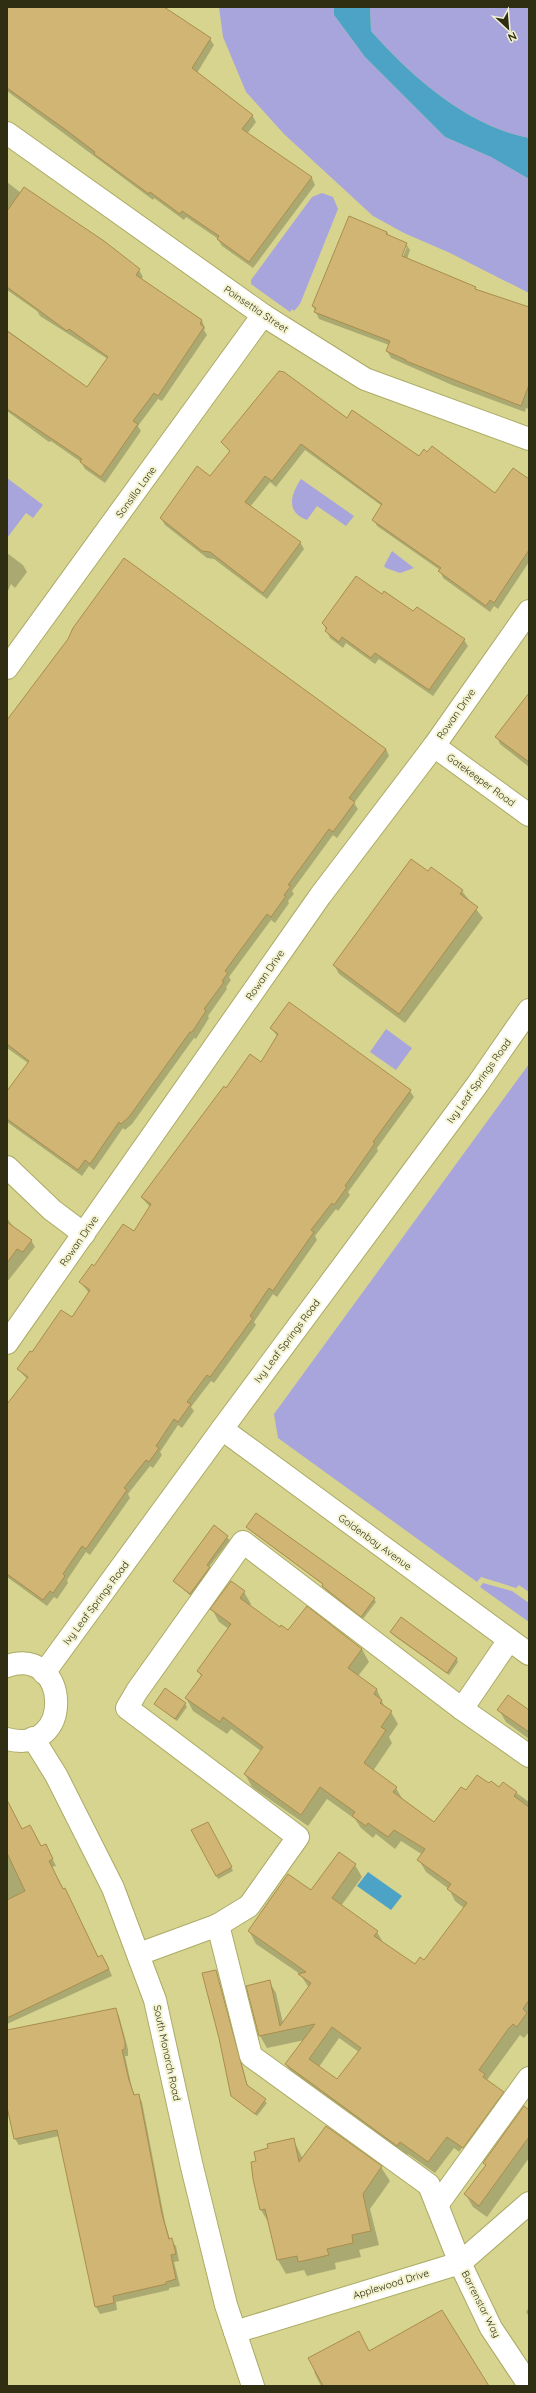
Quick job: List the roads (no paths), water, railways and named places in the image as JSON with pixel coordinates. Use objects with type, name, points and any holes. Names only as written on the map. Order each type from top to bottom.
[{"type":"street","name":"Poinsettia Street","points":[[7,133],[263,315],[365,379],[529,439]]},
{"type":"street","name":"Sonsilla Lane","points":[[7,668],[263,315]]},
{"type":"street","name":"Rowan Drive","points":[[7,1343],[320,896],[434,746],[529,611]]},
{"type":"street","name":"Gatekeeper Road","points":[[434,746],[529,815]]},
{"type":"street","name":"Ivy Leaf Springs Road","points":[[44,1673],[222,1429],[477,1085],[529,1010]]},
{"type":"street","points":[[7,1167],[52,1210],[84,1234]]},
{"type":"street","name":"Goldenbay Avenue","points":[[222,1429],[529,1654]]},
{"type":"street","points":[[139,1954],[218,1925],[249,1906],[298,1837],[128,1708],[137,1691],[243,1542],[462,1709],[529,1756]]},
{"type":"street","points":[[462,1709],[509,1640]]},
{"type":"street","points":[[7,1666],[28,1664],[44,1673],[55,1687],[57,1709],[48,1728],[33,1738],[24,1741],[7,1739]]},
{"type":"street","name":"South Monarch Road","points":[[33,1738],[56,1775],[113,1888],[155,2000],[192,2167],[226,2306],[253,2386]]},
{"type":"street","name":"Barrenstar Way","points":[[218,1925],[251,2056],[429,2185],[460,2263],[491,2328],[529,2385]]},
{"type":"street","points":[[437,2205],[529,2078]]},
{"type":"street","name":"Applewood Drive","points":[[235,2332],[460,2263],[529,2203]]}]
